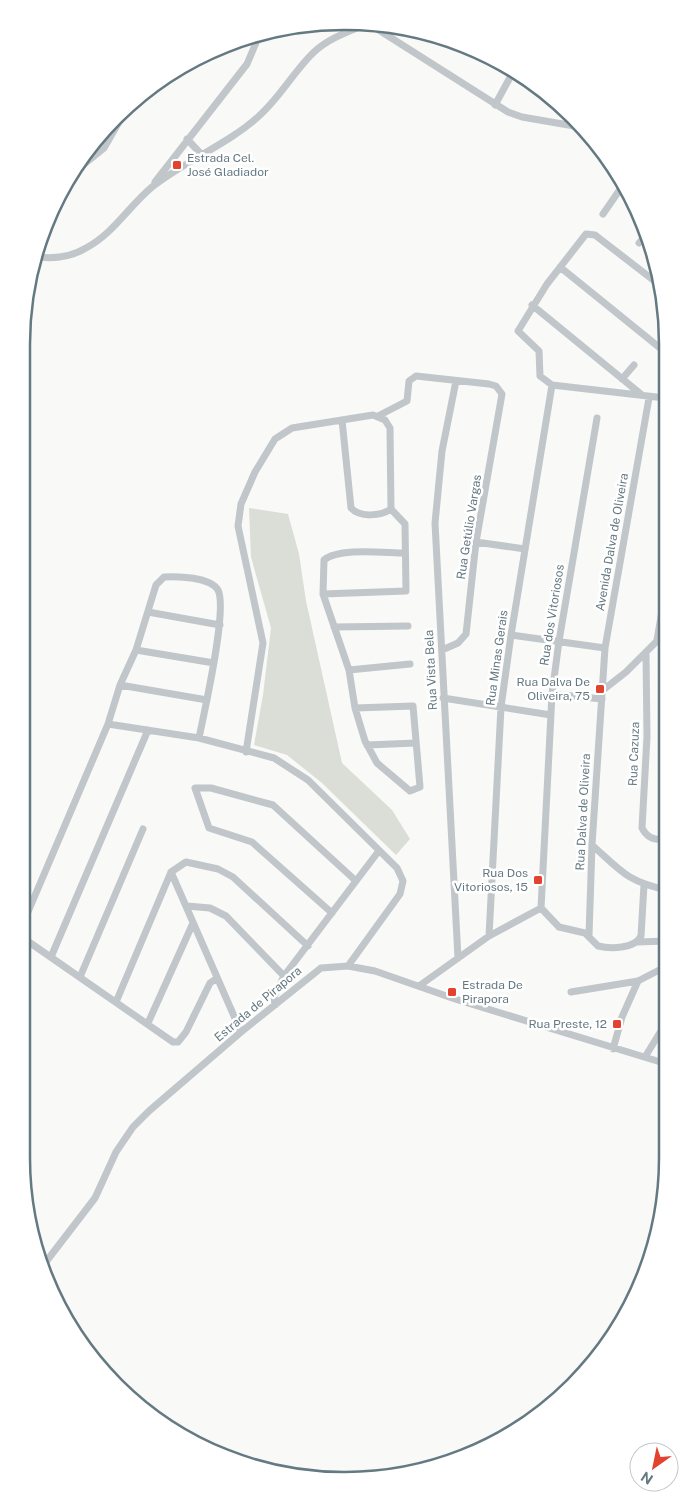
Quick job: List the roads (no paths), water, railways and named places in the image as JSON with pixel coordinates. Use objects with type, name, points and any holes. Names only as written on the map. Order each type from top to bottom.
[{"type":"street","points":[[152,187],[201,154],[243,130],[280,96],[316,50],[350,30]]},
{"type":"street","points":[[383,33],[450,74],[495,105],[522,117],[570,125]]},
{"type":"street","points":[[43,258],[53,259],[68,256],[102,239],[152,187],[246,64],[256,43]]},
{"type":"street","points":[[495,105],[510,77]]},
{"type":"street","points":[[91,158],[104,148],[110,135]]},
{"type":"street","points":[[187,139],[201,154]]},
{"type":"street","points":[[603,214],[619,191]]},
{"type":"street","points":[[652,280],[590,233],[582,238],[560,267],[532,305],[518,328],[519,334],[539,351],[540,376],[552,385],[659,398]]},
{"type":"street","points":[[560,267],[659,347]]},
{"type":"street","points":[[532,305],[646,397]]},
{"type":"street","points":[[622,378],[634,364]]},
{"type":"street","points":[[246,752],[263,643],[238,526],[241,504],[255,472],[272,443],[282,433],[292,428],[378,416],[407,402],[411,378],[416,376],[456,381]]},
{"type":"street","name":"Rua Getúlio Vargas","points":[[442,650],[458,643],[466,634],[476,542],[502,394],[496,386],[489,384],[456,381]]},
{"type":"street","name":"Rua Vista Bela","points":[[456,381],[442,451],[435,523],[458,958]]},
{"type":"street","name":"Rua Minas Gerais","points":[[489,936],[502,707],[511,635],[552,385]]},
{"type":"street","name":"Avenida Dalva de Oliveira","points":[[602,690],[606,648],[646,397]]},
{"type":"street","points":[[323,594],[406,591],[405,524],[391,509],[390,428],[385,420],[378,416]]},
{"type":"street","name":"Rua dos Vitoriosos","points":[[541,908],[552,694],[559,641],[597,418]]},
{"type":"street","points":[[342,420],[351,508],[360,514],[380,514],[391,509]]},
{"type":"street","points":[[476,542],[525,549]]},
{"type":"street","points":[[355,708],[413,706],[420,787],[410,791],[377,763],[367,745],[355,708],[350,670],[323,594],[324,560],[328,556],[344,552],[405,553]]},
{"type":"street","points":[[30,907],[108,724],[120,685],[136,650],[156,585],[166,576],[204,581],[212,585],[219,593],[220,625],[199,738]]},
{"type":"street","points":[[148,612],[220,625]]},
{"type":"street","points":[[334,626],[408,626]]},
{"type":"street","points":[[602,690],[646,652],[657,640],[659,628]]},
{"type":"street","points":[[511,635],[606,648]]},
{"type":"street","points":[[136,650],[214,663]]},
{"type":"street","name":"Rua Cazuza","points":[[646,652],[647,737],[642,828],[645,833],[654,839],[659,839]]},
{"type":"street","points":[[350,670],[410,664]]},
{"type":"street","points":[[120,685],[207,700]]},
{"type":"street","name":"Rua Dalva de Oliveira","points":[[590,935],[592,845],[602,690]]},
{"type":"street","points":[[552,694],[602,700]]},
{"type":"street","points":[[443,698],[550,715]]},
{"type":"street","points":[[108,724],[199,738],[274,758],[301,775],[399,871],[403,881],[402,890],[348,966]]},
{"type":"street","points":[[50,957],[148,730]]},
{"type":"street","points":[[367,745],[416,743]]},
{"type":"street","points":[[332,913],[252,842],[209,828],[195,788],[211,788],[273,805],[356,881]]},
{"type":"street","points":[[80,977],[143,829]]},
{"type":"street","points":[[592,845],[613,867],[644,886],[659,889]]},
{"type":"street","points":[[274,1005],[274,997],[284,976],[378,852]]},
{"type":"street","points":[[116,1002],[171,872],[186,862],[218,869],[233,877],[308,946]]},
{"type":"street","points":[[171,872],[241,1032]]},
{"type":"street","points":[[637,942],[641,936],[644,886]]},
{"type":"street","points":[[187,906],[210,908],[226,916],[284,976]]},
{"type":"street","points":[[419,986],[489,936],[541,908],[559,927],[590,935],[594,943],[603,947],[626,946],[637,942],[659,941]]},
{"type":"street","points":[[148,1023],[193,923]]},
{"type":"street","points":[[30,943],[173,1042],[178,1042],[186,1032],[210,982],[217,978]]},
{"type":"street","name":"Estrada de Pirapora","points":[[47,1260],[95,1198],[119,1146],[133,1127],[241,1032],[322,968],[348,966],[375,971],[613,1049],[659,1061]]},
{"type":"street","points":[[572,992],[638,981],[659,970]]},
{"type":"street","points":[[613,1049],[622,1017],[638,981]]},
{"type":"street","points":[[645,1057],[659,1034]]},
{"type":"place","name":"Estrada Cel. José Gladiador","points":[[177,165]]},
{"type":"place","name":"Rua Dalva De Oliveira, 75","points":[[600,689]]},
{"type":"place","name":"Rua Dos Vitoriosos, 15","points":[[538,880]]},
{"type":"place","name":"Estrada De Pirapora","points":[[452,992]]},
{"type":"place","name":"Rua Preste, 12","points":[[617,1024]]}]
